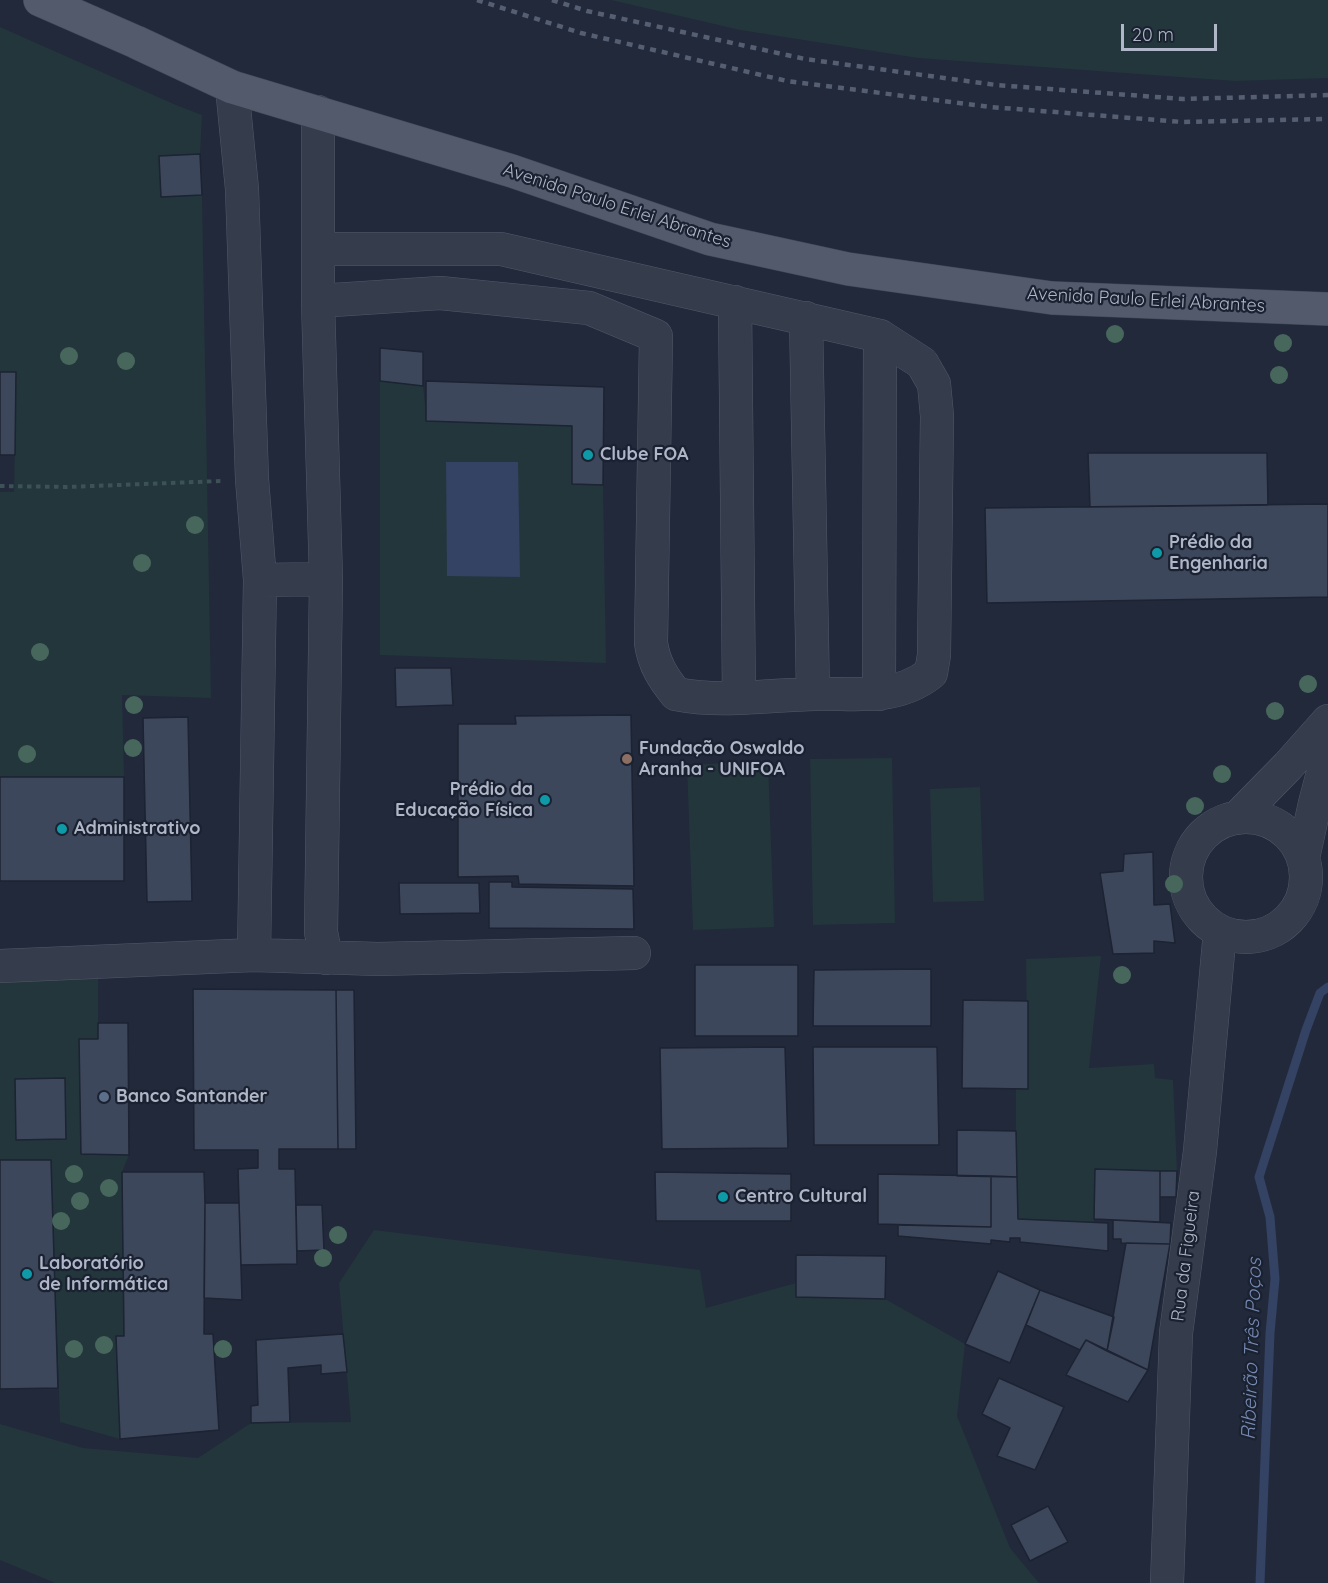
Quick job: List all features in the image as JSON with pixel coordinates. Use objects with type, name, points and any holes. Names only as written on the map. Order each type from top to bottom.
[{"type":"main road","name":"Avenida Paulo Erlei Abrantes","points":[[40,0],[232,87],[512,171],[710,239],[848,269],[1052,298],[1328,309]]},
{"type":"street","points":[[232,87],[242,189],[252,479],[260,580],[254,955]]},
{"type":"street","points":[[318,112],[318,301],[326,579],[321,932],[326,958]]},
{"type":"street","points":[[318,249],[501,249],[806,318],[880,336],[922,363],[934,384],[937,416],[934,655],[931,673],[919,682],[902,689],[879,694],[813,694],[739,698],[675,694],[661,675],[651,643],[656,336],[654,284]]},
{"type":"street","points":[[318,301],[440,293],[589,308],[656,336]]},
{"type":"street","points":[[735,302],[739,698]]},
{"type":"street","points":[[806,318],[813,694]]},
{"type":"street","points":[[879,694],[880,336]]},
{"type":"street","points":[[260,580],[326,579]]},
{"type":"street","points":[[1237,818],[1328,721]]},
{"type":"street","points":[[1303,858],[1328,754]]},
{"type":"street","points":[[1237,818],[1254,818],[1270,822],[1296,843],[1303,858],[1306,875],[1304,892],[1297,908],[1285,922],[1271,931],[1254,936],[1237,936],[1220,931],[1204,920],[1192,905],[1186,887],[1186,868],[1192,850],[1203,834],[1219,823],[1237,818]]},
{"type":"street","name":"Rua da Figueira","points":[[1167,1583],[1176,1333],[1200,1152],[1220,931]]},
{"type":"street","points":[[0,966],[254,955],[378,959],[634,953]]},
{"type":"path","points":[[0,486],[67,487],[252,479]]},
{"type":"shaded area","points":[[611,0],[1328,0],[1328,78],[1235,81],[918,58],[740,30]]},
{"type":"shaded area","points":[[0,27],[202,115],[200,154],[211,698],[122,695],[124,777],[0,777],[0,492],[14,492],[16,372],[0,372]]},
{"type":"shaded area","points":[[380,381],[423,386],[427,421],[572,426],[603,485],[606,663],[380,655]]},
{"type":"shaded area","points":[[892,758],[895,923],[813,925],[810,759]]},
{"type":"shaded area","points":[[768,761],[774,927],[693,930],[687,765]]},
{"type":"shaded area","points":[[980,787],[984,901],[933,902],[930,789]]},
{"type":"shaded area","points":[[1101,956],[1089,1068],[1154,1064],[1155,1078],[1173,1080],[1177,1171],[1095,1169],[1094,1223],[1018,1219],[1016,1089],[1028,1089],[1026,959]]},
{"type":"shaded area","points":[[98,970],[98,1039],[79,1040],[81,1154],[129,1155],[122,1172],[124,1336],[116,1337],[120,1439],[60,1422],[51,1160],[0,1160],[0,972]]},
{"type":"shaded area","points":[[374,1230],[700,1270],[706,1308],[796,1283],[796,1297],[885,1299],[965,1344],[957,1416],[1010,1548],[1039,1583],[55,1583],[0,1560],[0,1424],[83,1448],[198,1458],[251,1423],[351,1422],[339,1283]]},
{"type":"water","points":[[446,462],[518,462],[520,577],[447,576]]},
{"type":"building","points":[[200,154],[202,195],[161,197],[159,156]]},
{"type":"building","points":[[380,348],[423,352],[423,386],[380,381]]},
{"type":"building","points":[[0,372],[16,372],[15,455],[0,455]]},
{"type":"building","name":"Clube FOA","points":[[426,381],[604,387],[603,485],[572,484],[572,426],[426,421]]},
{"type":"building","points":[[1088,453],[1267,453],[1268,505],[1090,507]]},
{"type":"building","name":"Prédio da Engenharia","points":[[1328,504],[1328,597],[987,603],[985,508]]},
{"type":"building","points":[[395,668],[451,668],[453,705],[396,707]]},
{"type":"building","name":"Prédio da Educação Física","points":[[631,715],[634,886],[519,884],[518,876],[458,877],[458,724],[516,724],[515,716]]},
{"type":"building","points":[[188,717],[192,901],[147,902],[143,718]]},
{"type":"building","name":"Administrativo","points":[[0,777],[124,777],[124,881],[0,881]]},
{"type":"building","points":[[1153,852],[1154,905],[1170,904],[1175,943],[1154,941],[1154,953],[1113,954],[1100,873],[1123,871],[1124,854]]},
{"type":"building","points":[[489,882],[512,882],[512,887],[633,889],[634,929],[489,928]]},
{"type":"building","points":[[399,883],[479,883],[480,913],[400,914]]},
{"type":"building","points":[[695,965],[798,965],[798,1036],[695,1036]]},
{"type":"building","points":[[931,969],[931,1026],[813,1026],[814,970]]},
{"type":"building","points":[[193,989],[336,990],[338,1149],[279,1149],[279,1169],[295,1169],[297,1264],[241,1265],[238,1169],[258,1168],[258,1150],[194,1150]]},
{"type":"building","points":[[336,990],[354,990],[356,1149],[338,1149]]},
{"type":"building","points":[[963,1000],[1028,1001],[1028,1089],[962,1088]]},
{"type":"building","name":"Banco Santander","points":[[98,1023],[128,1023],[129,1155],[81,1154],[79,1039],[98,1039]]},
{"type":"building","points":[[785,1047],[788,1148],[662,1149],[660,1048]]},
{"type":"building","points":[[813,1047],[937,1047],[939,1145],[814,1145]]},
{"type":"building","points":[[65,1078],[66,1139],[16,1140],[15,1079]]},
{"type":"building","points":[[957,1130],[1016,1131],[1017,1177],[957,1176]]},
{"type":"building","name":"Laboratório de Informática","points":[[0,1160],[51,1160],[58,1388],[0,1389]]},
{"type":"building","points":[[1095,1169],[1160,1171],[1160,1222],[1094,1219]]},
{"type":"building","points":[[1160,1171],[1177,1171],[1176,1197],[1160,1197]]},
{"type":"building","points":[[122,1172],[204,1172],[204,1334],[213,1334],[219,1430],[120,1439],[116,1336],[124,1336]]},
{"type":"building","name":"Centro Cultural","points":[[655,1172],[791,1174],[791,1221],[656,1221]]},
{"type":"building","points":[[878,1174],[991,1176],[991,1227],[878,1224]]},
{"type":"building","points":[[991,1176],[1017,1177],[1018,1219],[1108,1223],[1108,1251],[1020,1242],[1020,1238],[1010,1238],[1010,1242],[991,1240],[991,1244],[898,1236],[898,1225],[991,1227]]},
{"type":"building","points":[[205,1203],[239,1203],[242,1300],[204,1298]]},
{"type":"building","points":[[296,1205],[322,1205],[324,1250],[297,1251]]},
{"type":"building","points":[[1113,1220],[1171,1223],[1170,1244],[1121,1243],[1121,1239],[1113,1239]]},
{"type":"building","points":[[1126,1243],[1170,1244],[1148,1370],[1107,1351]]},
{"type":"building","points":[[796,1255],[886,1256],[885,1299],[796,1297]]},
{"type":"building","points":[[998,1271],[1040,1290],[1010,1363],[965,1344]]},
{"type":"building","points":[[1040,1290],[1114,1317],[1107,1351],[1086,1340],[1080,1350],[1026,1325]]},
{"type":"building","points":[[343,1334],[347,1372],[321,1374],[321,1365],[288,1368],[290,1422],[251,1423],[251,1406],[258,1405],[256,1340]]},
{"type":"building","points":[[1086,1340],[1148,1370],[1128,1402],[1066,1375]]},
{"type":"building","points":[[999,1378],[1064,1407],[1035,1470],[997,1456],[1010,1428],[982,1414]]},
{"type":"building","points":[[1048,1506],[1068,1542],[1030,1561],[1011,1525]]},
{"type":"waterway","name":"Ribeirão Três Poços","points":[[1260,1583],[1270,1333],[1275,1279],[1270,1217],[1259,1177],[1306,1030],[1320,993],[1328,987]]},
{"type":"railway","points":[[477,0],[581,33],[787,81],[990,107],[1183,122],[1328,119]]},
{"type":"railway","points":[[552,0],[587,11],[805,59],[996,85],[1183,99],[1328,95]]},
{"type":"place","name":"Clube FOA","points":[[588,455]]},
{"type":"place","name":"Prédio da Engenharia","points":[[1157,553]]},
{"type":"place","name":"Fundação Oswaldo Aranha - UNIFOA","points":[[627,759]]},
{"type":"place","name":"Prédio da Educação Física","points":[[545,800]]},
{"type":"place","name":"Administrativo","points":[[62,829]]},
{"type":"place","name":"Banco Santander","points":[[104,1097]]},
{"type":"place","name":"Centro Cultural","points":[[723,1197]]},
{"type":"place","name":"Laboratório de Informática","points":[[27,1274]]}]
